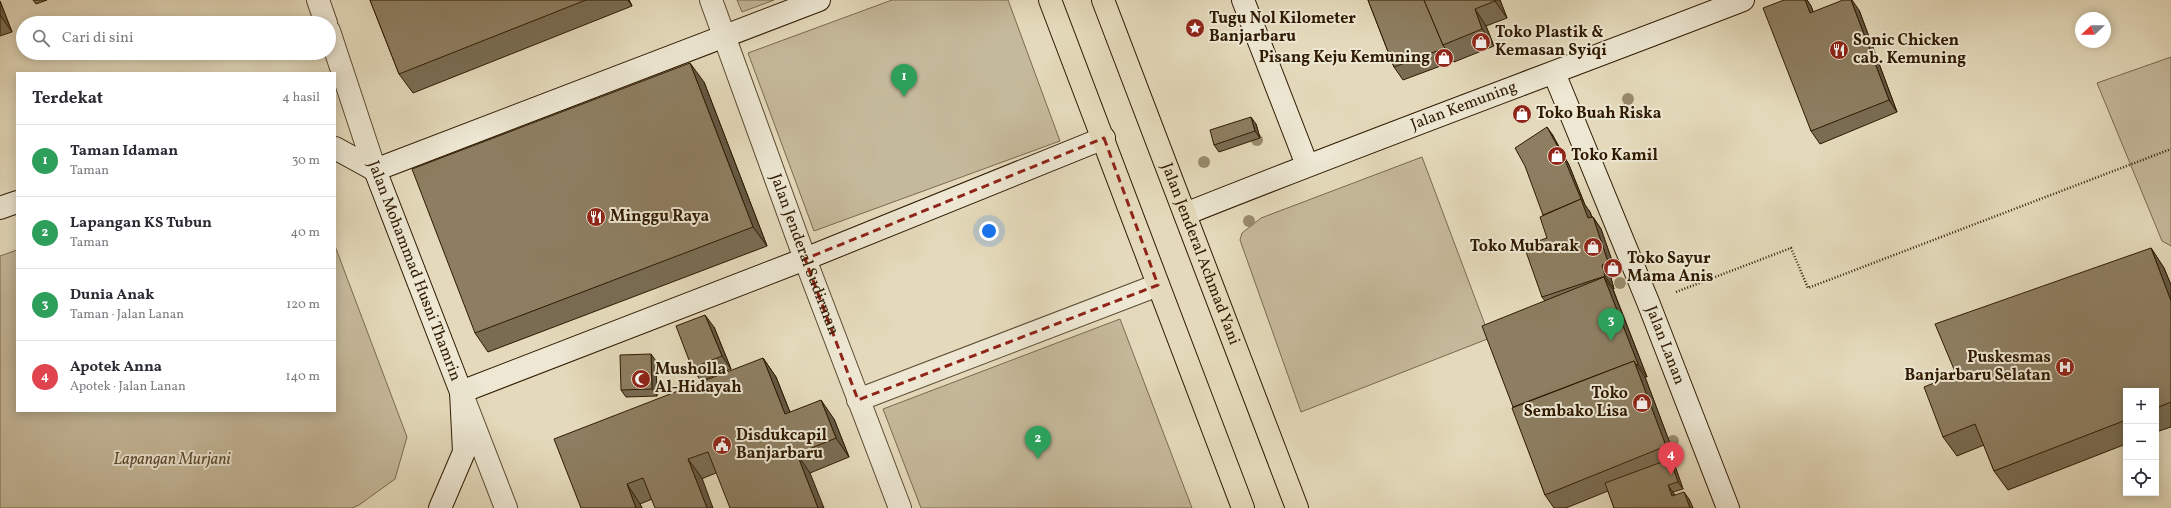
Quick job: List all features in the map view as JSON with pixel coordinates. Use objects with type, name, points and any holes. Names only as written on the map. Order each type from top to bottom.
[{"type":"highway","points":[[1050,0],[1104,138],[1243,508]]},
{"type":"highway","name":"Jalan Jenderal Achmad Yani","points":[[1103,0],[1297,508]]},
{"type":"street","points":[[318,0],[324,16]]},
{"type":"street","name":"Jalan Jenderal Sudirman","points":[[711,0],[805,259],[900,508]]},
{"type":"street","points":[[336,149],[375,170],[724,35],[819,0]]},
{"type":"street","points":[[1243,0],[1307,165]]},
{"type":"street","name":"Jalan Kemuning","points":[[1185,214],[1307,165],[1554,73],[1743,0]]},
{"type":"street","name":"Jalan Mohammad Husni Thamrin","points":[[336,52],[375,170],[506,508]]},
{"type":"street","name":"Jalan Lanan","points":[[1554,73],[1648,302],[1728,508]]},
{"type":"street","points":[[440,508],[464,452],[461,392],[805,259],[1104,138]]},
{"type":"street","points":[[0,208],[16,202]]},
{"type":"street","points":[[858,400],[1158,285]]},
{"type":"path","points":[[1673,293],[1791,248],[1808,288],[2171,149]]},
{"type":"highlighted area","points":[[1104,138],[1158,285],[858,400],[805,259]]},
{"type":"green space","points":[[737,0],[774,0],[742,12]]},
{"type":"green space","points":[[892,0],[1008,0],[1060,141],[814,231],[748,53]]},
{"type":"green space","points":[[2171,57],[2171,246],[2162,241],[2097,83]]},
{"type":"green space","points":[[1422,157],[1490,338],[1301,412],[1240,240],[1242,233],[1261,218]]},
{"type":"green space","name":"Lapangan Murjani","points":[[336,249],[407,437],[395,479],[359,505],[352,508],[0,508],[0,256],[16,250],[16,412],[336,412]]},
{"type":"green space","points":[[1120,319],[1192,508],[921,508],[883,409]]},
{"type":"building","points":[[370,0],[586,0],[399,74]]},
{"type":"building","points":[[1368,0],[1424,0],[1445,48],[1394,67]]},
{"type":"building","points":[[1424,0],[1495,1],[1475,9],[1482,29],[1443,45]]},
{"type":"building","points":[[1784,0],[1805,0],[1810,13],[1843,0],[1851,0],[1889,100],[1811,131],[1763,8]]},
{"type":"building","name":"Minggu Raya","points":[[690,63],[753,227],[475,333],[412,169]]},
{"type":"building","points":[[1251,117],[1255,131],[1214,145],[1210,130]]},
{"type":"building","points":[[1547,127],[1564,158],[1581,199],[1543,215],[1525,166],[1515,148]]},
{"type":"building","points":[[1581,199],[1588,218],[1593,217],[1608,262],[1602,265],[1605,276],[1542,297],[1524,246],[1547,238],[1540,217]]},
{"type":"building","name":"Puskesmas Banjarbaru Selatan","points":[[2151,248],[2171,301],[2171,402],[2159,407],[2159,388],[2123,388],[2123,421],[1994,471],[1975,424],[1943,437],[1924,387],[1956,374],[1935,324]]},
{"type":"building","points":[[1604,277],[1638,364],[1636,365],[1634,361],[1513,407],[1482,326]]},
{"type":"building","points":[[705,315],[722,356],[692,368],[676,326]]},
{"type":"building","name":"Musholla Al-Hidayah","points":[[651,354],[652,389],[621,390],[620,355]]},
{"type":"building","name":"Disdukcapil Banjarbaru","points":[[763,358],[785,414],[821,400],[836,438],[797,454],[818,508],[730,508],[708,452],[688,459],[707,508],[655,508],[643,478],[627,484],[636,508],[581,508],[554,439]]},
{"type":"building","points":[[1634,361],[1666,446],[1545,495],[1512,408]]},
{"type":"building","points":[[1670,459],[1678,482],[1668,485],[1672,496],[1684,492],[1690,508],[1614,508],[1605,483]]},
{"type":"place","name":"Tugu Nol Kilometer Banjarbaru","points":[[1195,28]]},
{"type":"place","name":"Toko Plastik & Kemasan Syiqi","points":[[1481,42]]},
{"type":"place","name":"Sonic Chicken cab. Kemuning","points":[[1839,50]]},
{"type":"place","name":"Pisang Keju Kemuning","points":[[1444,58]]},
{"type":"place","name":"Taman Idaman","points":[[904,97]]},
{"type":"place","name":"Toko Buah Riska","points":[[1522,114]]},
{"type":"place","name":"Toko Kamil","points":[[1557,156]]},
{"type":"place","name":"Minggu Raya","points":[[596,217]]},
{"type":"place","name":"Toko Mubarak","points":[[1593,247]]},
{"type":"place","name":"Toko Sayur Mama Anis","points":[[1613,268]]},
{"type":"place","name":"Dunia Anak","points":[[1611,341]]},
{"type":"place","name":"Puskesmas Banjarbaru Selatan","points":[[2065,367]]},
{"type":"place","name":"Musholla Al-Hidayah","points":[[641,379]]},
{"type":"place","name":"Toko Sembako Lisa","points":[[1642,403]]},
{"type":"place","name":"Disdukcapil Banjarbaru","points":[[722,445]]},
{"type":"place","name":"Lapangan KS Tubun","points":[[1038,459]]},
{"type":"place","name":"Apotek Anna","points":[[1671,475]]}]
